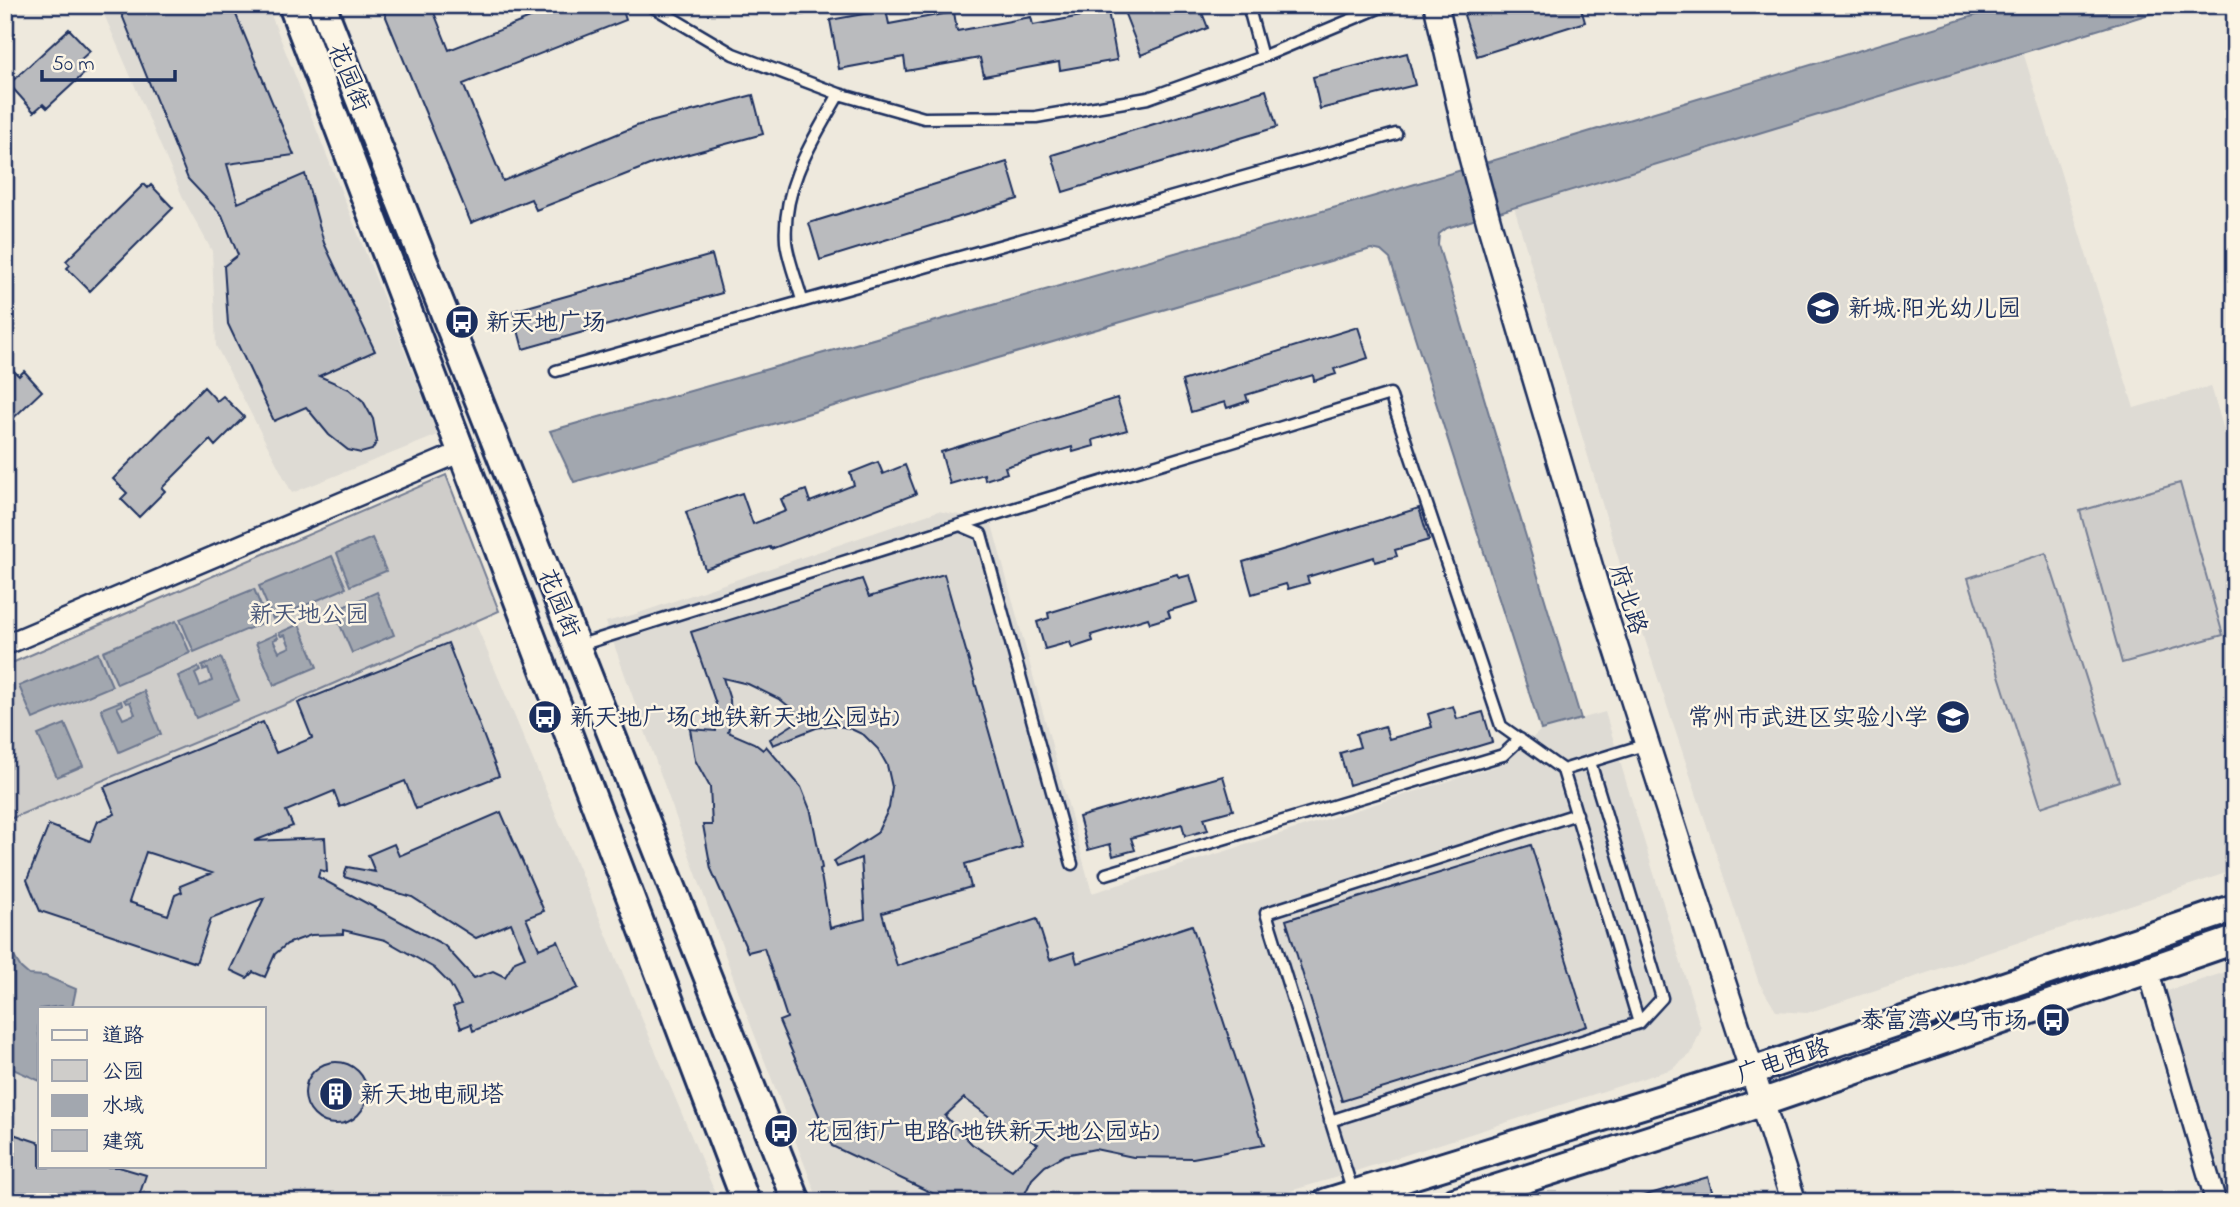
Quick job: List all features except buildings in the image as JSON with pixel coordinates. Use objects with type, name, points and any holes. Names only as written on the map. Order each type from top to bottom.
[{"type":"main road","name":"花园街","points":[[292,5],[746,1202]]},
{"type":"main road","name":"花园街","points":[[322,5],[797,1202]]},
{"type":"main road","name":"广电西路","points":[[1327,1202],[1752,1071],[2235,908]]},
{"type":"main road","name":"广电西路","points":[[1454,1202],[1714,1119],[2235,940]]},
{"type":"street","name":"府北路","points":[[1436,5],[1490,227],[1596,585],[1794,1202]]},
{"type":"street","points":[[5,645],[461,452]]},
{"type":"street","points":[[2148,970],[2216,1202]]},
{"type":"lane","points":[[649,5],[733,54],[839,94],[925,117],[1036,117],[1148,98],[1262,57],[1386,5]]},
{"type":"lane","points":[[801,8],[824,5]]},
{"type":"lane","points":[[1248,5],[1262,57]]},
{"type":"lane","points":[[802,300],[786,242],[789,208],[797,168],[839,94]]},
{"type":"lane","points":[[556,371],[1396,134]]},
{"type":"lane","points":[[577,646],[960,525],[1390,394],[1502,726],[1563,770],[1639,1023]]},
{"type":"lane","points":[[960,525],[981,534],[1072,864]]},
{"type":"lane","points":[[1106,874],[1503,755],[1520,739]]},
{"type":"lane","points":[[1563,770],[1647,743]]},
{"type":"lane","points":[[1330,1121],[1639,1023],[1662,998],[1590,762]]},
{"type":"lane","points":[[1354,1194],[1266,913],[1577,814]]},
{"type":"shaded area","points":[[100,5],[267,5],[438,435],[292,493],[216,346],[212,251],[184,200]]},
{"type":"shaded area","points":[[2023,52],[2134,408],[2211,386],[2235,468],[2235,870],[1807,1013],[1776,1011],[1759,983],[1620,564],[1514,207]]},
{"type":"shaded area","points":[[938,511],[991,521],[1092,893],[1506,763],[1541,730],[1605,712],[1701,1029],[1691,1054],[1672,1069],[1253,1202],[819,1202],[742,1002],[606,622]]},
{"type":"shaded area","points":[[475,622],[719,1202],[5,1202],[5,1059],[16,1070],[38,1080],[38,1168],[266,1168],[266,1007],[57,1007],[61,1006],[45,976],[29,975],[21,968],[5,942],[5,864],[14,855],[15,841],[7,844],[5,821],[287,704]]},
{"type":"shaded area","points":[[2235,969],[2235,1202],[2228,1202],[2164,992]]},
{"type":"green space","name":"新天地公园","points":[[446,475],[499,611],[287,704],[5,821],[5,666]]},
{"type":"green space","points":[[2180,483],[2223,635],[2122,663],[2080,511]]},
{"type":"green space","points":[[2046,553],[2119,781],[2041,807],[1968,578]]},
{"type":"water","points":[[2010,5],[2179,5],[1447,228],[1439,234],[1438,245],[1581,719],[1541,730],[1390,259],[1381,251],[1371,249],[574,482],[550,431],[1375,196]]},
{"type":"water","points":[[372,538],[386,571],[350,586],[337,553]]},
{"type":"water","points":[[332,556],[346,588],[273,619],[259,586]]},
{"type":"water","points":[[254,589],[267,621],[194,652],[180,619]]},
{"type":"water","points":[[377,592],[394,635],[352,653],[334,611],[354,602],[355,606],[350,608],[356,620],[368,615],[363,603],[358,604],[357,601]]},
{"type":"water","points":[[176,621],[190,653],[117,684],[103,651]]},
{"type":"water","points":[[299,624],[317,667],[274,685],[256,643],[276,634],[278,638],[273,640],[279,652],[290,647],[285,635],[281,636],[279,633]]},
{"type":"water","points":[[98,653],[112,686],[33,719],[19,686]]},
{"type":"water","points":[[221,658],[239,700],[196,718],[178,676],[198,667],[200,671],[195,674],[200,686],[212,681],[208,668],[203,670],[202,666]]},
{"type":"water","points":[[144,691],[161,734],[119,752],[101,709],[121,701],[122,705],[117,707],[123,719],[135,714],[130,702],[126,703],[124,700]]},
{"type":"water","points":[[65,724],[83,766],[57,777],[38,735]]},
{"type":"water","points":[[5,942],[21,968],[29,975],[45,976],[76,989],[72,1007],[38,1007],[38,1080],[15,1070],[5,1059]]},
{"type":"place","name":"新城·阳光幼儿园","points":[[1823,308]]},
{"type":"place","name":"新天地广场","points":[[462,322]]},
{"type":"place","name":"新天地广场(地铁新天地公园站)","points":[[545,717]]},
{"type":"place","name":"常州市武进区实验小学","points":[[1953,717]]},
{"type":"place","name":"泰富湾义乌市场","points":[[2053,1020]]},
{"type":"place","name":"新天地电视塔","points":[[336,1094]]},
{"type":"place","name":"花园街广电路(地铁新天地公园站)","points":[[781,1131]]}]
